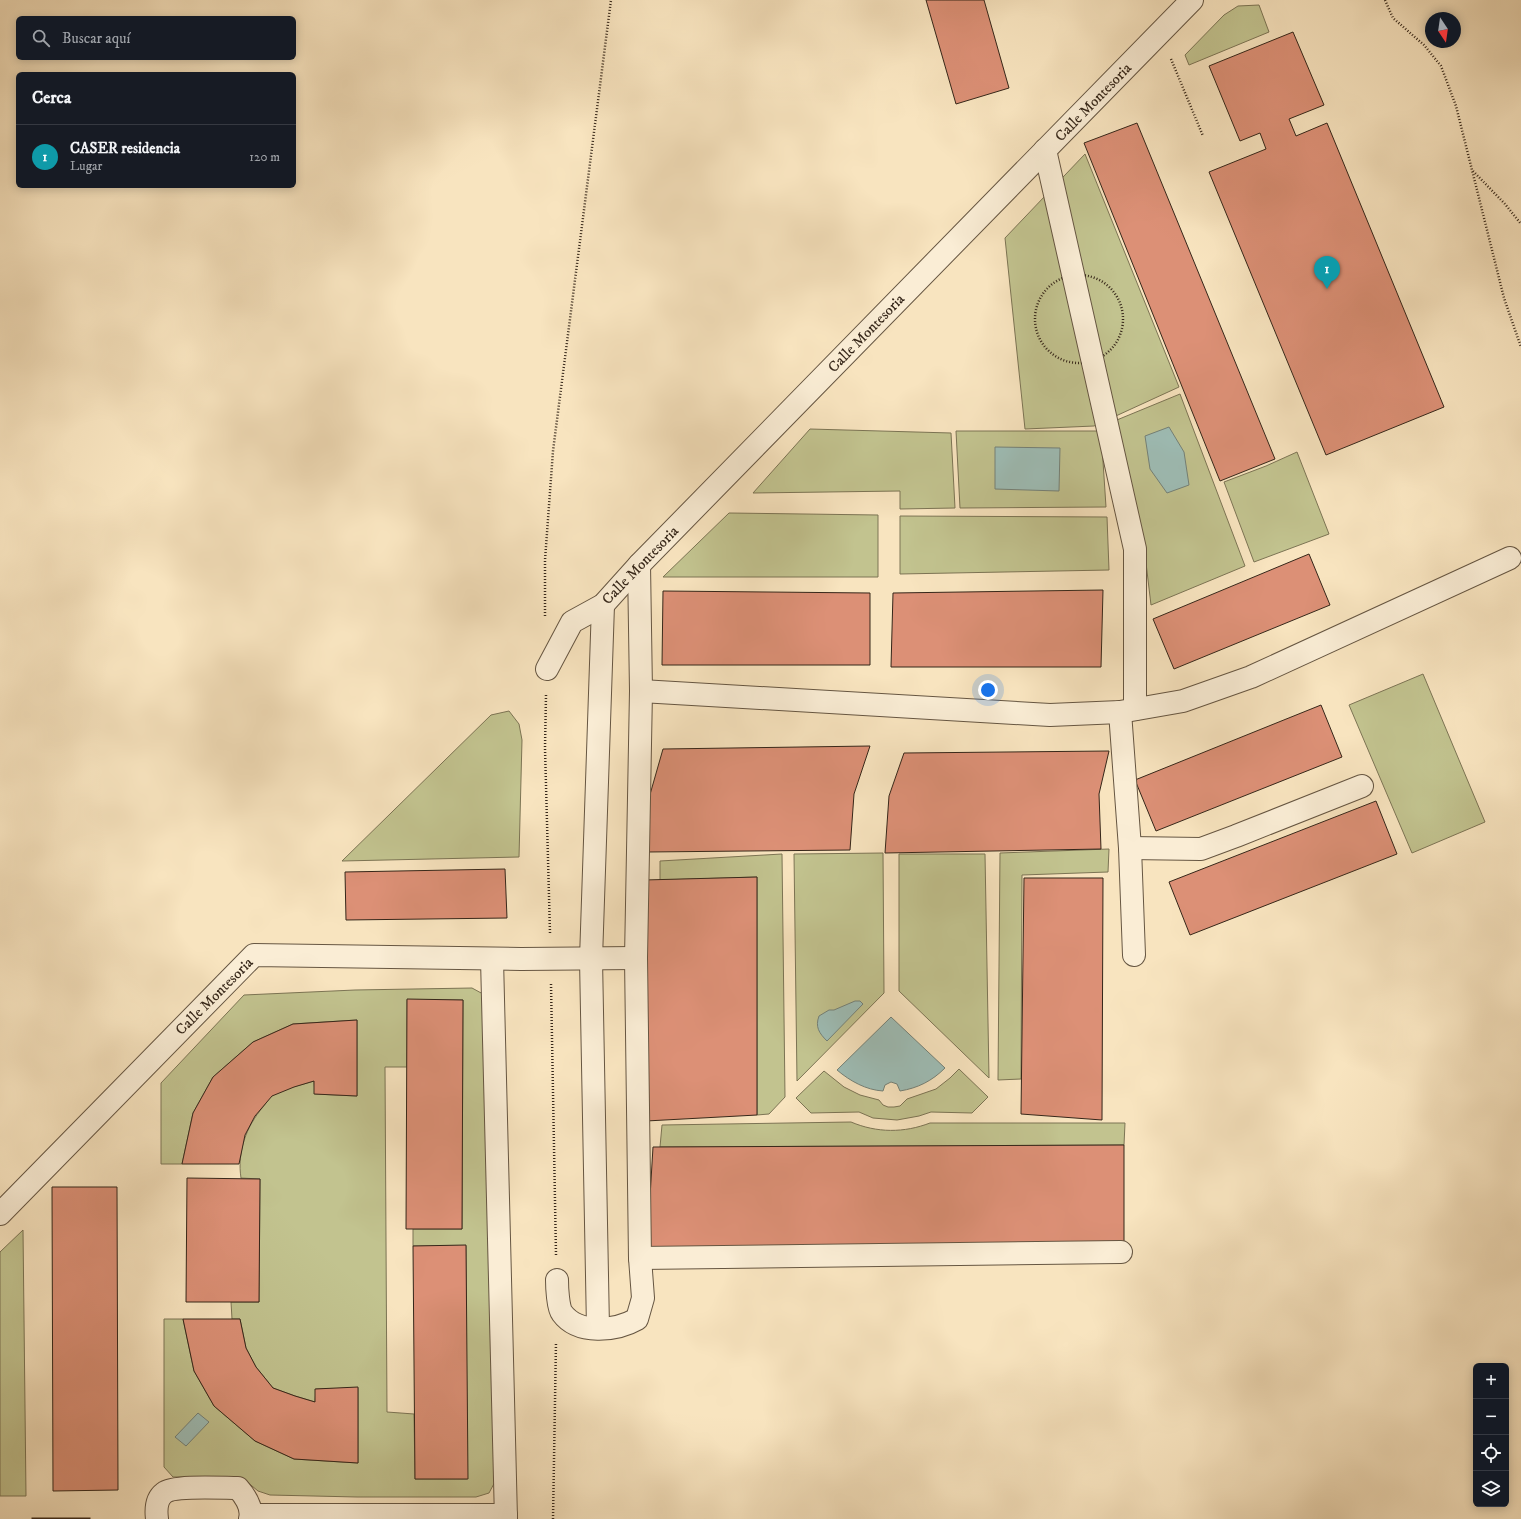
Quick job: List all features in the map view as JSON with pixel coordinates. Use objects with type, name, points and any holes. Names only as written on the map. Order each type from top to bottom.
[{"type":"street","name":"Calle Montesoria","points":[[547,669],[572,622],[603,605],[639,565],[1192,0]]},
{"type":"street","points":[[1045,150],[1135,549],[1127,711],[1134,955]]},
{"type":"street","points":[[641,692],[1050,715],[1127,711],[1183,701],[1251,677],[1510,558]]},
{"type":"street","points":[[557,1280],[561,1312],[572,1323],[586,1327],[610,1328],[628,1324],[637,1319],[643,1298],[640,1258],[636,958],[641,692],[639,565]]},
{"type":"street","points":[[598,1328],[591,959],[603,605]]},
{"type":"street","points":[[1130,848],[1200,849],[1362,786]]},
{"type":"street","name":"Calle Montesoria","points":[[0,1214],[254,955],[492,959],[636,958]]},
{"type":"street","points":[[157,1519],[156,1512],[158,1501],[164,1493],[179,1488],[238,1488],[246,1498],[250,1517],[506,1517],[492,959]]},
{"type":"street","points":[[640,1258],[1121,1252]]},
{"type":"path","points":[[545,618],[545,560],[553,451],[610,0]]},
{"type":"path","points":[[1385,0],[1393,18],[1424,45],[1440,66],[1456,106],[1504,298],[1521,347]]},
{"type":"path","points":[[1160,33],[1203,136]]},
{"type":"path","points":[[1472,170],[1505,204],[1521,224]]},
{"type":"path","points":[[547,669],[545,748],[551,959],[557,1280]]},
{"type":"path","points":[[554,1519],[556,1337]]},
{"type":"green space","points":[[1259,5],[1269,32],[1189,65],[1185,55],[1224,15],[1238,6]]},
{"type":"green space","points":[[1085,154],[1179,387],[1094,426],[1025,429],[1005,238]]},
{"type":"green space","points":[[1180,394],[1245,566],[1151,605],[1144,546],[1112,422]]},
{"type":"green space","points":[[810,429],[951,433],[955,508],[900,509],[900,491],[753,493]]},
{"type":"green space","points":[[956,431],[1101,431],[1106,507],[960,508]]},
{"type":"green space","points":[[1297,452],[1329,534],[1254,562],[1224,482]]},
{"type":"green space","points":[[729,513],[878,515],[878,577],[663,577]]},
{"type":"green space","points":[[900,516],[1107,517],[1109,570],[900,574]]},
{"type":"green space","points":[[1423,674],[1485,822],[1412,853],[1349,705]]},
{"type":"green space","points":[[509,711],[519,724],[522,740],[519,857],[342,861],[491,715]]},
{"type":"green space","points":[[1109,849],[1108,872],[1022,875],[1021,1079],[998,1080],[1000,853]]},
{"type":"green space","points":[[883,853],[884,993],[797,1081],[794,854]]},
{"type":"green space","points":[[782,854],[785,1097],[769,1114],[757,1115],[757,877],[660,880],[660,861]]},
{"type":"green space","points":[[899,854],[985,854],[989,1078],[899,991]]},
{"type":"green space","points":[[472,988],[483,994],[497,1478],[489,1493],[476,1497],[270,1495],[258,1491],[246,1481],[212,1477],[173,1477],[164,1467],[164,1319],[183,1319],[194,1371],[214,1406],[255,1441],[294,1459],[358,1463],[358,1388],[316,1389],[315,1402],[273,1388],[256,1367],[246,1348],[240,1319],[232,1319],[231,1302],[259,1302],[260,1179],[241,1178],[240,1168],[242,1149],[248,1131],[257,1115],[270,1098],[273,1095],[288,1089],[314,1081],[315,1094],[357,1096],[357,1020],[293,1024],[253,1042],[213,1077],[193,1113],[182,1164],[161,1164],[161,1083],[244,995],[355,990]],"holes":[[[407,1000],[463,1000],[462,1229],[413,1229],[413,1246],[466,1246],[467,1479],[415,1479],[414,1414],[387,1412],[385,1067],[407,1067]]]},
{"type":"green space","points":[[959,1069],[988,1097],[972,1113],[931,1112],[897,1120],[873,1118],[859,1112],[811,1113],[796,1098],[824,1071],[844,1087],[860,1095],[879,1100],[883,1105],[888,1107],[900,1106],[907,1099],[936,1089]]},
{"type":"green space","points":[[851,1122],[861,1126],[881,1130],[910,1129],[930,1123],[1125,1123],[1124,1145],[660,1147],[662,1125]]},
{"type":"green space","points":[[23,1230],[26,1496],[0,1496],[0,1252]]},
{"type":"water","points":[[1169,427],[1184,452],[1189,485],[1167,493],[1150,469],[1145,436]]},
{"type":"water","points":[[995,447],[1060,448],[1059,491],[995,489]]},
{"type":"water","points":[[855,1001],[860,1001],[863,1004],[827,1041],[818,1030],[817,1023],[819,1016],[829,1010],[834,1010]]},
{"type":"water","points":[[891,1017],[945,1068],[935,1077],[924,1083],[913,1088],[900,1091],[897,1084],[891,1082],[885,1085],[883,1091],[864,1087],[847,1078],[837,1070]]},
{"type":"water","points":[[198,1413],[209,1422],[186,1446],[175,1437]]},
{"type":"building","points":[[926,0],[984,0],[1009,88],[956,104]]},
{"type":"building","points":[[1293,32],[1324,105],[1289,119],[1296,136],[1327,123],[1444,407],[1326,455],[1209,172],[1266,149],[1260,133],[1240,141],[1209,66]]},
{"type":"building","points":[[1137,123],[1275,459],[1220,481],[1084,143]]},
{"type":"building","points":[[1309,554],[1330,605],[1174,669],[1153,619]]},
{"type":"building","points":[[1103,590],[1101,667],[891,667],[893,593]]},
{"type":"building","points":[[663,591],[870,593],[870,665],[662,665]]},
{"type":"building","points":[[1321,705],[1342,757],[1156,831],[1135,780]]},
{"type":"building","points":[[870,746],[854,794],[850,850],[647,852],[649,798],[663,749]]},
{"type":"building","points":[[1109,751],[1099,794],[1101,849],[885,853],[889,796],[904,753]]},
{"type":"building","points":[[1376,801],[1397,854],[1190,935],[1169,882]]},
{"type":"building","points":[[505,869],[507,918],[346,920],[345,872]]},
{"type":"building","points":[[757,877],[757,1115],[646,1121],[644,880]]},
{"type":"building","points":[[1024,878],[1103,878],[1102,1120],[1021,1114]]},
{"type":"building","points":[[407,999],[463,1000],[462,1229],[406,1229]]},
{"type":"building","points":[[357,1020],[357,1096],[314,1094],[314,1081],[294,1087],[272,1096],[255,1116],[245,1135],[239,1164],[182,1164],[193,1113],[213,1077],[253,1042],[293,1024]]},
{"type":"building","points":[[1124,1145],[1124,1246],[647,1247],[653,1147]]},
{"type":"building","points":[[187,1178],[260,1179],[259,1302],[186,1302]]},
{"type":"building","points":[[52,1187],[117,1187],[118,1490],[53,1491]]},
{"type":"building","points":[[466,1245],[468,1479],[415,1479],[413,1246]]},
{"type":"building","points":[[183,1319],[240,1319],[246,1348],[256,1367],[273,1388],[315,1402],[315,1389],[358,1387],[358,1463],[294,1459],[255,1441],[214,1406],[194,1371]]},
{"type":"building","points":[[90,1518],[90,1519],[32,1519]]},
{"type":"place","name":"CASER residencia","points":[[1327,289]]}]
